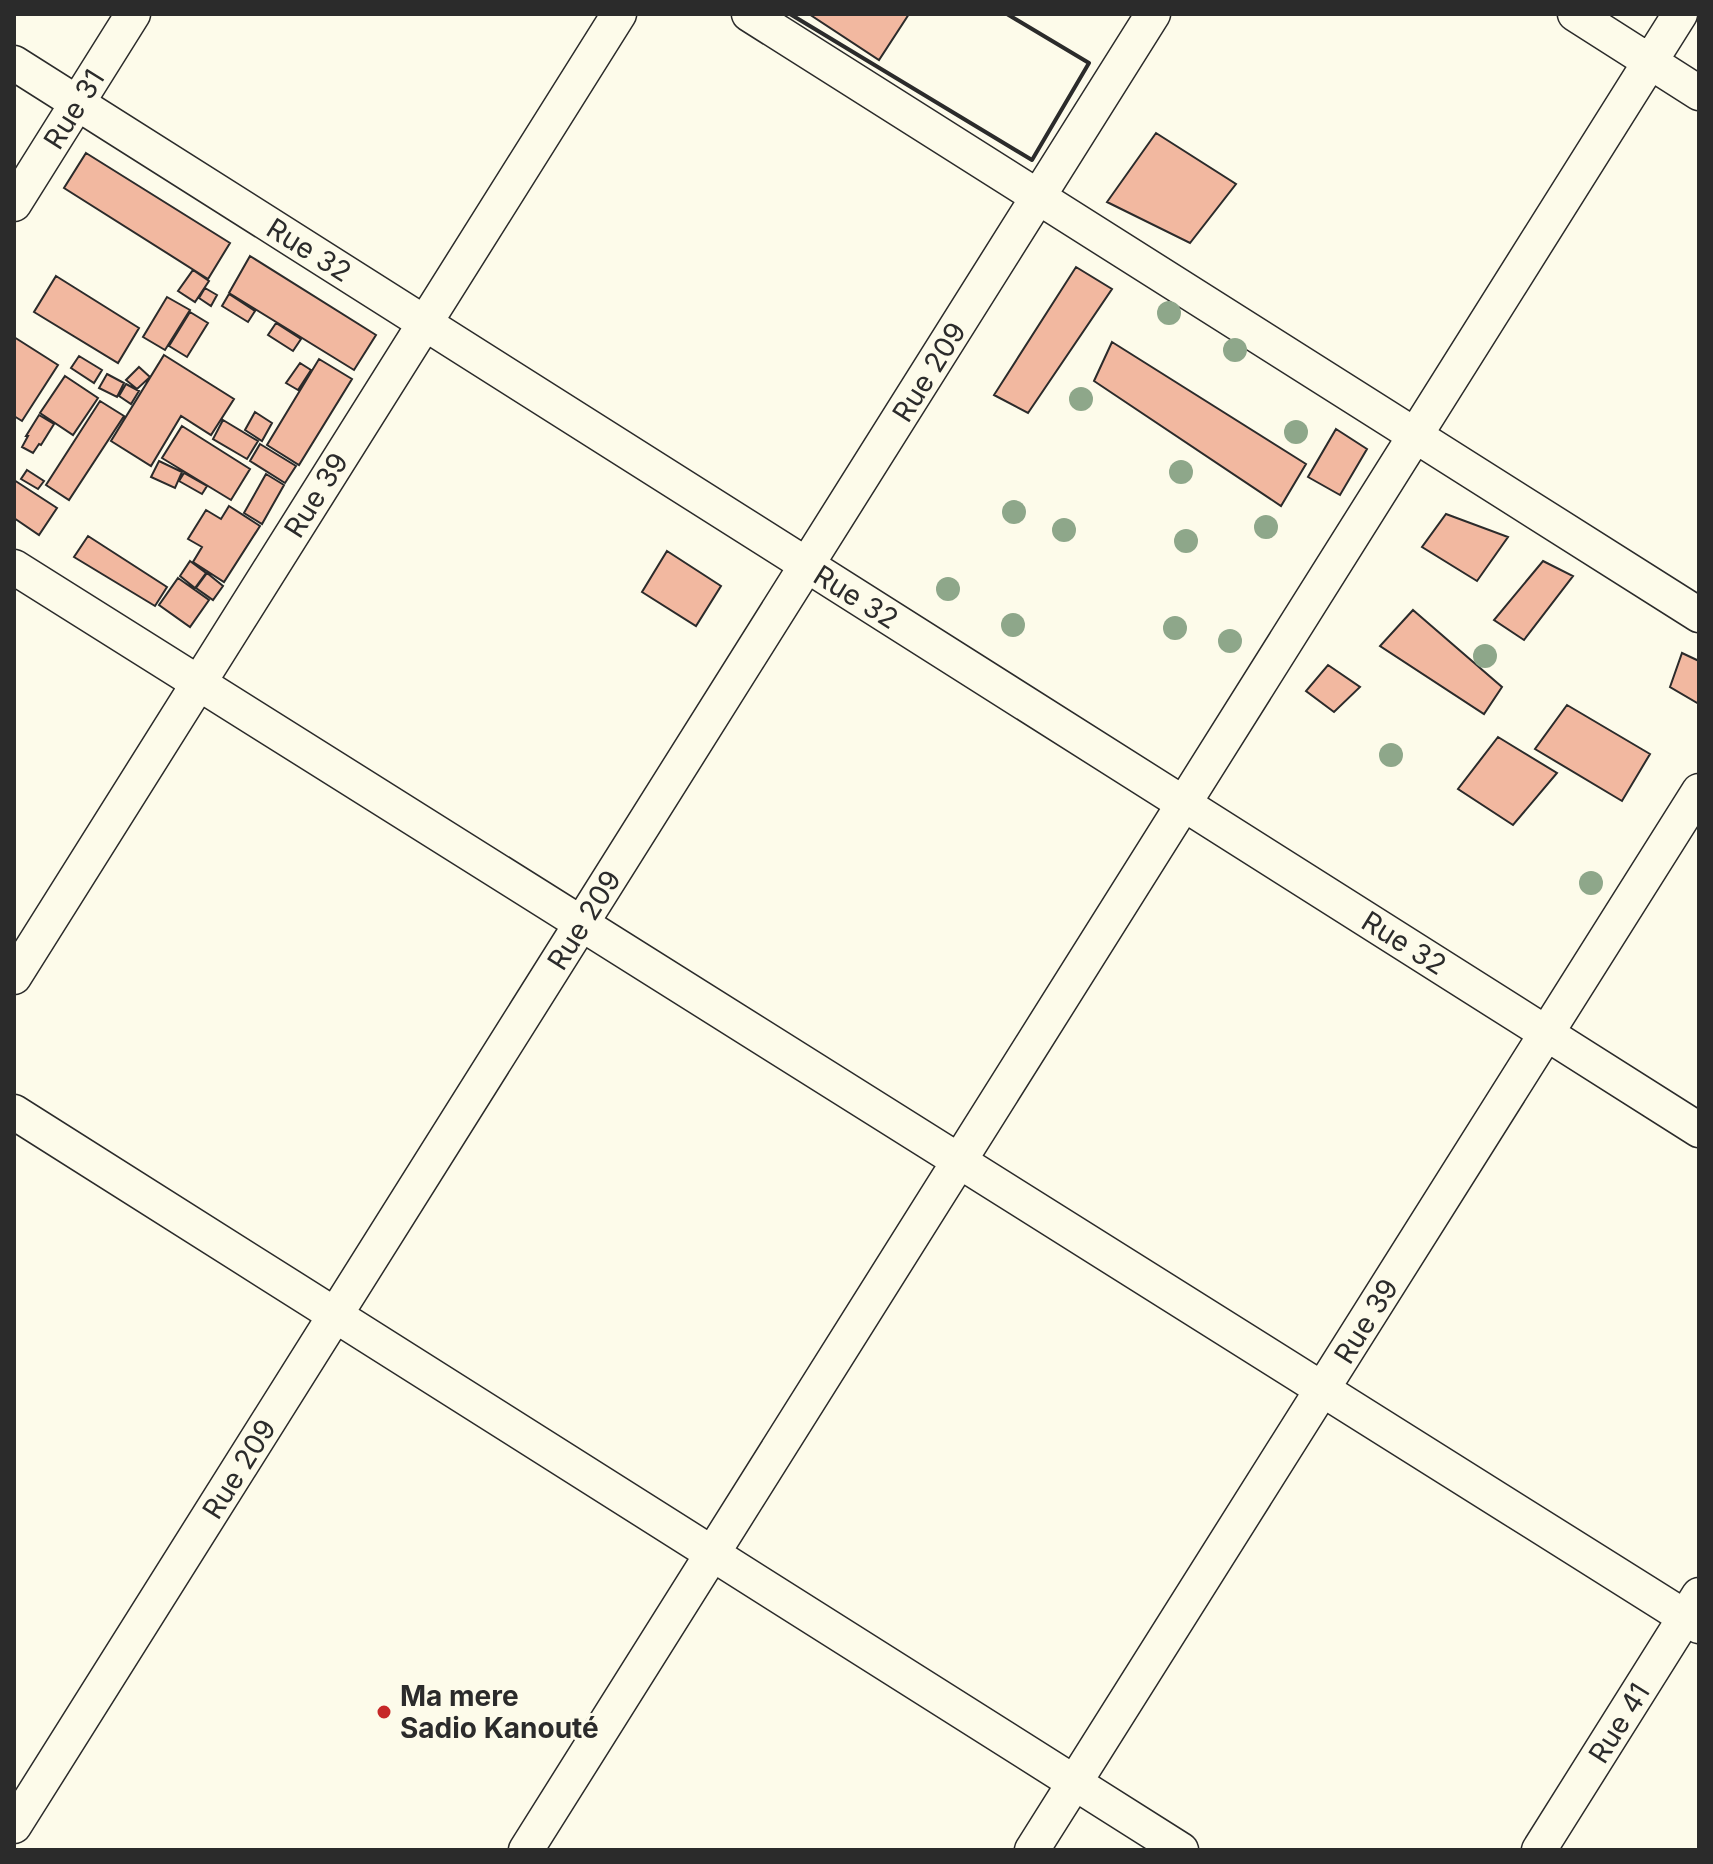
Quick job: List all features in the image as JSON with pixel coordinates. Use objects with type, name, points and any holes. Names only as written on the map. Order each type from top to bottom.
[{"type":"street","name":"Rue 31","points":[[14,204],[133,14]]},
{"type":"street","name":"Rue 39","points":[[14,977],[619,14]]},
{"type":"street","points":[[749,14],[1699,615]]},
{"type":"street","name":"Rue 209","points":[[14,1826],[1153,14]]},
{"type":"street","points":[[1575,14],[1699,93]]},
{"type":"street","points":[[526,1850],[1680,14]]},
{"type":"street","name":"Rue 32","points":[[14,63],[1699,1130]]},
{"type":"street","points":[[14,567],[1323,1389],[1694,1613]]},
{"type":"street","name":"Rue 39","points":[[1032,1850],[1699,791]]},
{"type":"street","points":[[14,1112],[1181,1850]]},
{"type":"street","name":"Rue 41","points":[[1539,1850],[1694,1613]]},
{"type":"building","points":[[809,14],[909,14],[879,60]]},
{"type":"building","points":[[1156,133],[1236,184],[1190,243],[1107,202]]},
{"type":"building","points":[[86,153],[230,243],[208,279],[64,188]]},
{"type":"building","points":[[250,256],[376,335],[354,370],[229,293]]},
{"type":"building","points":[[1076,267],[1112,289],[1028,413],[994,395]]},
{"type":"building","points":[[193,270],[209,281],[195,302],[178,291]]},
{"type":"building","points":[[56,276],[139,328],[118,363],[34,312]]},
{"type":"building","points":[[205,288],[217,295],[211,306],[199,298]]},
{"type":"building","points":[[229,294],[255,311],[248,322],[222,306]]},
{"type":"building","points":[[167,297],[190,310],[165,350],[143,337]]},
{"type":"building","points":[[190,312],[208,323],[187,357],[169,346]]},
{"type":"building","points":[[276,323],[301,339],[293,351],[268,335]]},
{"type":"building","points":[[14,337],[58,365],[22,421],[14,416]]},
{"type":"building","points":[[1112,342],[1306,464],[1281,506],[1094,381]]},
{"type":"building","points":[[164,355],[234,399],[211,435],[181,416],[151,466],[111,441]]},
{"type":"building","points":[[79,356],[102,370],[94,383],[71,368]]},
{"type":"building","points":[[319,359],[352,379],[299,465],[267,445]]},
{"type":"building","points":[[300,363],[311,370],[298,390],[286,383]]},
{"type":"building","points":[[139,367],[150,377],[137,389],[126,380]]},
{"type":"building","points":[[107,374],[124,383],[117,397],[99,388]]},
{"type":"building","points":[[65,376],[98,398],[73,435],[40,413]]},
{"type":"building","points":[[126,384],[139,391],[131,404],[119,396]]},
{"type":"building","points":[[100,401],[124,416],[69,500],[46,485]]},
{"type":"building","points":[[255,412],[272,423],[262,441],[245,430]]},
{"type":"building","points":[[39,415],[54,424],[33,453],[22,447]]},
{"type":"building","points":[[223,420],[258,441],[247,459],[213,439]]},
{"type":"building","points":[[182,426],[250,469],[231,500],[162,458]]},
{"type":"building","points":[[1336,429],[1367,449],[1340,495],[1308,477]]},
{"type":"building","points":[[260,444],[296,466],[285,483],[250,461]]},
{"type":"building","points":[[159,461],[182,472],[175,488],[151,477]]},
{"type":"building","points":[[27,470],[44,481],[38,489],[21,479]]},
{"type":"building","points":[[184,473],[207,486],[202,494],[179,481]]},
{"type":"building","points":[[266,474],[284,485],[262,524],[244,513]]},
{"type":"building","points":[[14,480],[57,508],[39,535],[14,518]]},
{"type":"building","points":[[229,506],[260,526],[224,582],[193,562],[202,547],[188,539],[206,510],[221,519]]},
{"type":"building","points":[[1446,514],[1508,537],[1477,581],[1422,547]]},
{"type":"building","points":[[88,536],[167,587],[155,606],[74,557]]},
{"type":"building","points":[[667,551],[721,586],[696,626],[642,592]]},
{"type":"building","points":[[190,561],[206,573],[195,588],[180,576]]},
{"type":"building","points":[[1543,561],[1573,576],[1524,640],[1494,620]]},
{"type":"building","points":[[207,573],[223,586],[213,600],[196,588]]},
{"type":"building","points":[[178,578],[209,600],[190,627],[159,605]]},
{"type":"building","points":[[1413,610],[1502,687],[1484,714],[1380,646]]},
{"type":"building","points":[[1682,653],[1699,661],[1699,704],[1670,687]]},
{"type":"building","points":[[1328,665],[1360,687],[1334,712],[1306,691]]},
{"type":"building","points":[[1567,705],[1650,754],[1622,801],[1535,749]]},
{"type":"building","points":[[1498,737],[1557,773],[1513,825],[1458,789]]},
{"type":"wall","points":[[790,14],[1032,160],[1089,63],[1007,14]]},
{"type":"place","name":"Ma mere Sadio Kanouté","points":[[384,1712]]}]
